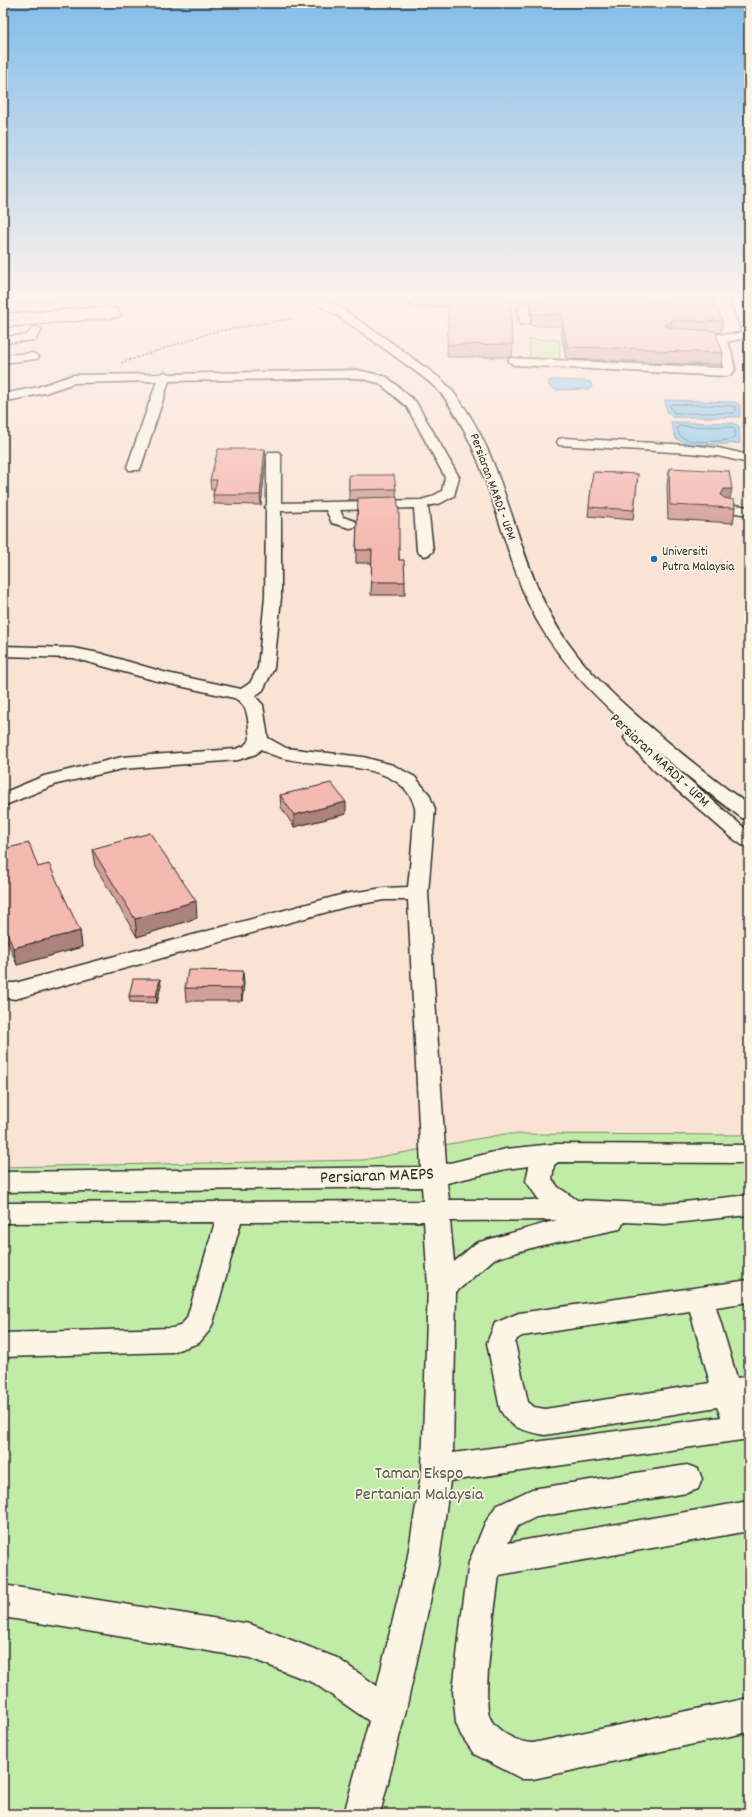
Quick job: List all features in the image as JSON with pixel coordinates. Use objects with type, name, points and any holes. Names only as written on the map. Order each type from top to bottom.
[{"type":"street","points":[[3,398],[41,390],[73,379],[110,378]]},
{"type":"street","points":[[134,467],[164,378]]},
{"type":"street","points":[[272,507],[421,504],[436,500],[449,492],[452,477],[412,405],[382,380],[373,378]]},
{"type":"street","name":"Persiaran MARDI - UPM","points":[[430,378],[448,393],[473,434],[490,474],[530,591],[551,630],[580,670],[600,706],[661,766],[749,841]]},
{"type":"street","points":[[564,442],[689,449],[718,452],[749,459]]},
{"type":"street","points":[[3,651],[73,653],[93,657],[163,677],[239,694],[251,691],[266,668],[273,597],[272,507],[274,455]]},
{"type":"street","points":[[421,504],[425,551]]},
{"type":"street","points":[[334,506],[333,512],[337,520],[350,524]]},
{"type":"street","points":[[727,508],[749,511]]},
{"type":"street","name":"Persiaran MARDI - UPM","points":[[580,670],[610,702],[714,789],[749,814]]},
{"type":"street","points":[[251,691],[259,740],[274,750],[283,753],[363,763],[386,769],[408,781],[419,794],[425,809],[418,893],[434,1177],[442,1287],[437,1469],[423,1561],[388,1714],[362,1814]]},
{"type":"street","points":[[3,800],[51,780],[122,763],[238,754],[250,750],[259,740]]},
{"type":"street","points":[[3,990],[15,991],[344,901],[384,894],[418,893]]},
{"type":"street","points":[[553,1153],[542,1162],[539,1181],[549,1194],[572,1210]]},
{"type":"street","name":"Persiaran MAEPS","points":[[3,1182],[434,1177],[506,1159],[553,1153],[749,1154]]},
{"type":"street","points":[[442,1287],[486,1251],[538,1235],[574,1227],[665,1214],[749,1205]]},
{"type":"street","points":[[3,1213],[572,1210],[665,1214]]},
{"type":"street","points":[[3,1345],[172,1340],[189,1335],[200,1323],[232,1212]]},
{"type":"street","points":[[738,1390],[545,1422],[526,1418],[515,1409],[501,1343],[505,1331],[519,1325],[749,1292]]},
{"type":"street","points":[[437,1469],[744,1426],[738,1390],[700,1299]]},
{"type":"street","points":[[687,1479],[532,1502],[507,1516],[496,1533],[485,1562],[470,1691],[473,1723],[486,1742],[522,1760],[533,1760],[749,1715]]},
{"type":"street","points":[[485,1562],[749,1516]]},
{"type":"street","points":[[3,1601],[250,1641],[325,1670],[388,1714]]},
{"type":"green space","name":"Taman Ekspo Pertanian Malaysia","points":[[504,1134],[749,1135],[749,1814],[3,1814],[3,1167],[363,1160]]},
{"type":"water","points":[[549,380],[587,381],[590,382],[592,386],[590,389],[555,390],[549,386]]},
{"type":"water","points":[[665,400],[735,402],[740,405],[740,417],[672,417],[667,412]]},
{"type":"water","points":[[671,422],[733,423],[739,426],[740,443],[707,445],[683,442],[676,439]]},
{"type":"building","points":[[218,449],[265,449],[260,495],[213,495],[217,480],[210,480]]},
{"type":"building","points":[[670,468],[729,471],[732,489],[724,489],[721,495],[724,498],[734,500],[735,508],[670,505]]},
{"type":"building","points":[[593,472],[638,474],[634,510],[589,507]]},
{"type":"building","points":[[349,475],[394,475],[396,489],[349,490]]},
{"type":"building","points":[[397,497],[399,512],[399,560],[404,560],[405,582],[371,582],[372,550],[356,550],[358,498]]},
{"type":"building","points":[[331,783],[346,802],[294,815],[280,795]]},
{"type":"building","points":[[150,833],[196,901],[135,919],[92,849]]},
{"type":"building","points":[[29,843],[38,867],[49,864],[80,931],[13,948],[3,922],[3,875],[6,875],[3,867],[3,849]]},
{"type":"building","points":[[188,970],[243,971],[241,989],[185,988]]},
{"type":"building","points":[[133,979],[160,979],[156,996],[129,996]]},
{"type":"place","name":"Universiti Putra Malaysia","points":[[654,559]]}]
